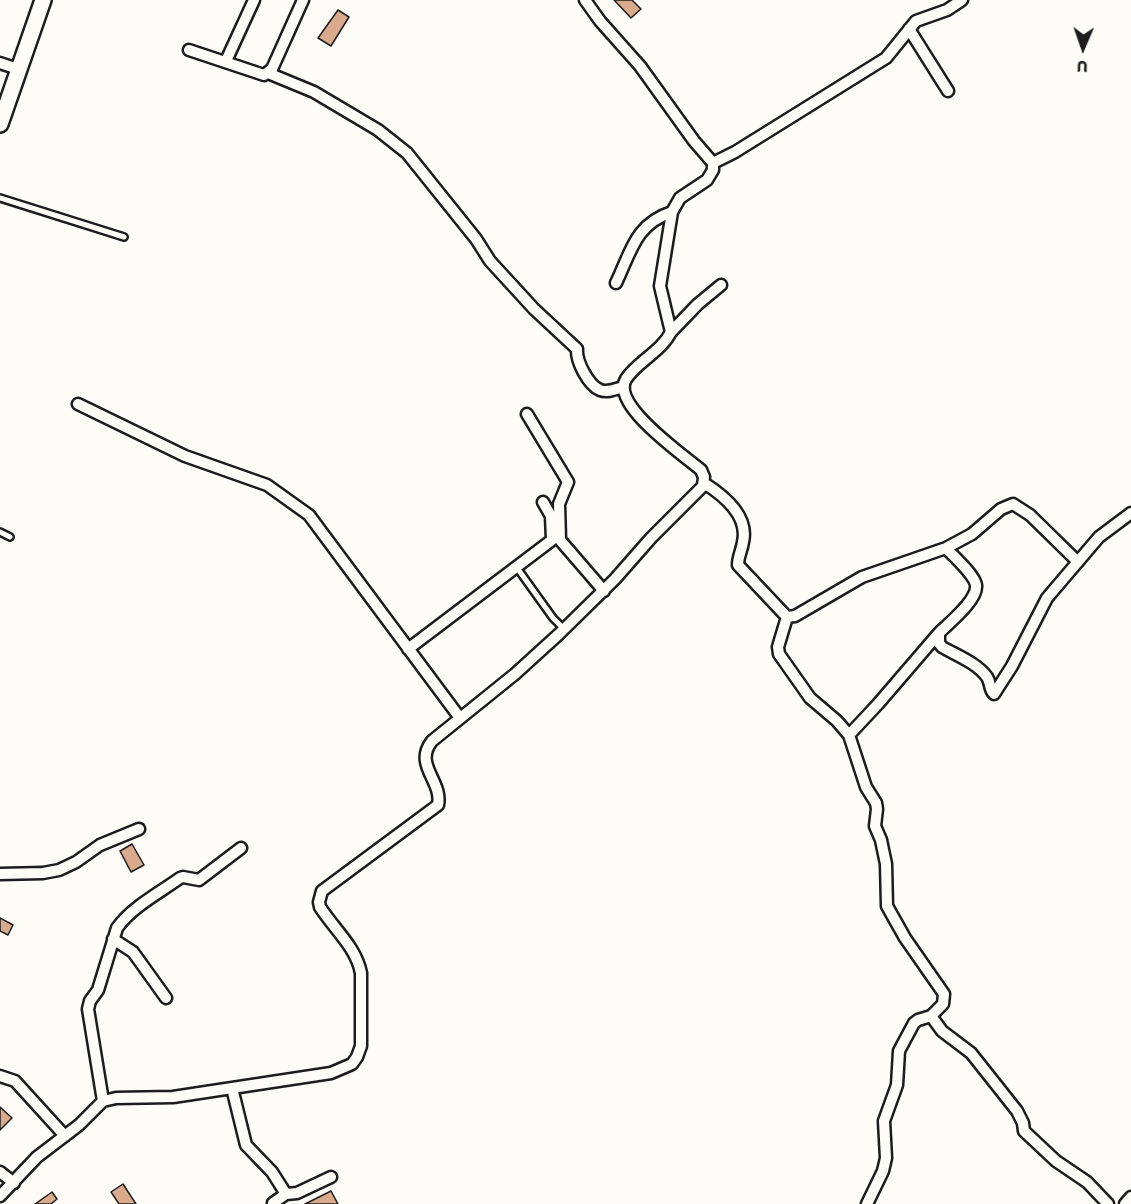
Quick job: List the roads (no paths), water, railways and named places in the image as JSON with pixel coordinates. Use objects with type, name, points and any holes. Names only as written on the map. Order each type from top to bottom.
[{"type":"street","points":[[0,124],[43,0]]},
{"type":"street","points":[[226,61],[254,0]]},
{"type":"street","points":[[189,50],[264,75],[274,65],[303,0]]},
{"type":"street","points":[[585,0],[645,73],[694,141],[713,163],[713,170],[707,180],[680,198],[672,212],[660,286],[671,332]]},
{"type":"street","points":[[713,163],[735,152],[886,58],[916,21],[947,10],[962,0]]},
{"type":"street","points":[[909,29],[948,91]]},
{"type":"street","points":[[0,63],[18,69]]},
{"type":"street","points":[[268,73],[323,97],[378,130],[407,153],[476,239],[490,261],[534,309],[577,349],[578,360],[593,386],[604,391],[623,387]]},
{"type":"street","points":[[616,283],[636,238],[658,217],[672,212]]},
{"type":"street","points":[[0,1196],[37,1157],[65,1136],[103,1101],[116,1098],[173,1097],[331,1073],[352,1064],[361,1046],[359,963],[346,940],[320,907],[320,895],[353,867],[438,805],[437,792],[426,761],[425,750],[432,741],[515,674],[562,627],[604,591],[651,538],[699,491],[704,483],[701,470],[648,427],[627,398],[623,387],[632,372],[664,342],[698,304],[721,285]]},
{"type":"street","points":[[78,404],[185,456],[267,484],[294,502],[309,515],[460,718]]},
{"type":"street","points":[[527,414],[568,482],[559,504],[560,540],[604,591]]},
{"type":"street","points":[[704,483],[716,490],[734,508],[744,528],[738,565],[787,617]]},
{"type":"street","points":[[408,649],[552,540],[551,516],[543,502]]},
{"type":"street","points":[[787,617],[795,616],[862,577],[946,548],[972,534],[1001,509],[1013,504],[1037,522],[1078,562]]},
{"type":"street","points":[[939,633],[939,643],[942,647],[978,667],[989,680],[989,689],[994,694],[1012,666],[1047,598],[1099,537],[1131,513]]},
{"type":"street","points":[[849,735],[939,633],[961,612],[975,592],[976,585],[973,578],[946,548]]},
{"type":"street","points":[[787,617],[778,654],[810,698],[837,721],[849,735],[866,787],[878,809],[875,826],[881,840],[886,864],[887,906],[905,938],[944,994],[943,1004],[931,1016],[914,1023],[899,1052],[897,1085],[884,1121],[886,1158],[883,1171],[867,1204]]},
{"type":"street","points":[[0,874],[43,873],[59,870],[76,862],[100,845],[139,829]]},
{"type":"street","points":[[103,1101],[88,1009],[90,1001],[98,990],[117,928],[140,906],[183,877],[195,881],[202,879],[241,848]]},
{"type":"street","points":[[113,939],[133,952],[166,998]]},
{"type":"street","points":[[931,1016],[942,1031],[971,1053],[1017,1111],[1024,1131],[1056,1161],[1087,1182],[1108,1204]]},
{"type":"street","points":[[0,1076],[15,1081],[65,1136]]},
{"type":"street","points":[[232,1088],[246,1145],[272,1172],[286,1194]]},
{"type":"street","points":[[0,1172],[14,1183]]},
{"type":"street","points":[[273,1203],[286,1194],[297,1193],[331,1177]]},
{"type":"street","points":[[1125,1204],[1131,1197]]},
{"type":"lane","points":[[0,198],[124,237]]},
{"type":"lane","points":[[0,532],[10,537]]},
{"type":"lane","points":[[520,572],[562,627]]}]
